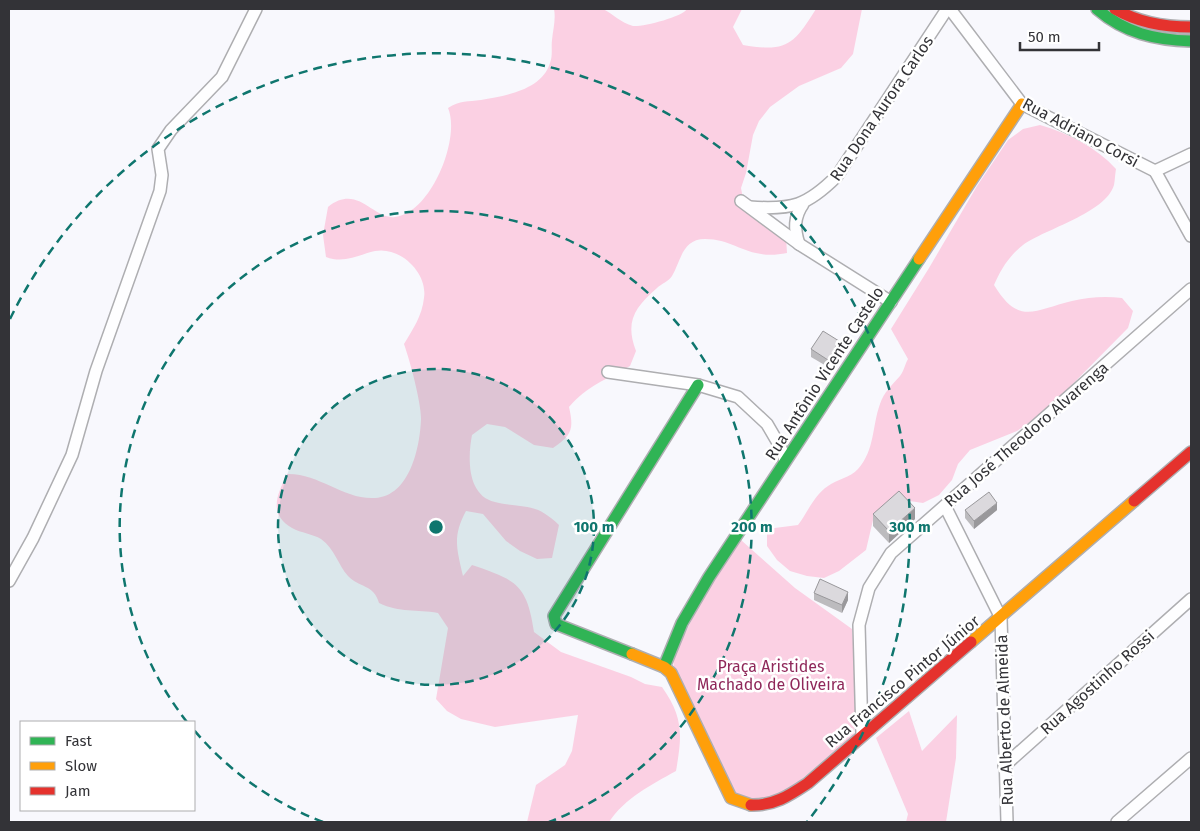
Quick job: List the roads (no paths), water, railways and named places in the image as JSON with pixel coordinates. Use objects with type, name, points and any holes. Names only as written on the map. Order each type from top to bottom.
[{"type":"street","points":[[9,581],[72,456],[96,372],[160,191],[162,175],[158,148],[171,130],[222,77],[256,9]]},
{"type":"street","name":"Rua Adriano Corsi","points":[[949,9],[1022,104],[1155,171],[1191,154]]},
{"type":"street","name":"Rua Dona Aurora Carlos","points":[[799,244],[745,204],[788,207],[803,204],[822,191],[837,176],[949,9]]},
{"type":"street","points":[[1097,9],[1130,32],[1171,41],[1191,41]]},
{"type":"street","points":[[1115,9],[1134,20],[1170,27],[1191,27]]},
{"type":"street","name":"Rua Antônio Vicente Castelo","points":[[664,667],[669,650],[697,600],[890,302],[1022,104]]},
{"type":"street","points":[[1155,171],[1191,236]]},
{"type":"street","points":[[803,204],[796,217],[795,226],[799,244],[890,302]]},
{"type":"street","name":"Rua José Theodoro Alvarenga","points":[[862,735],[859,625],[869,588],[891,553],[1191,289]]},
{"type":"street","points":[[608,372],[698,385],[738,397],[767,424],[786,461]]},
{"type":"street","points":[[664,667],[556,624],[554,616],[698,385]]},
{"type":"street","name":"Rua Francisco Pintor Júnior","points":[[664,667],[671,672],[731,798],[742,803],[758,806],[766,805],[792,794],[808,783],[1191,452]]},
{"type":"street","points":[[945,506],[1001,618]]},
{"type":"street","name":"Rua Agostinho Rossi","points":[[1004,766],[1191,599]]},
{"type":"street","name":"Rua Alberto de Almeida","points":[[1001,618],[1007,822]]},
{"type":"street","points":[[1117,822],[1191,758]]},
{"type":"park label","name":"Praça Aristides Machado de Oliveira","points":[[771,675]]}]
